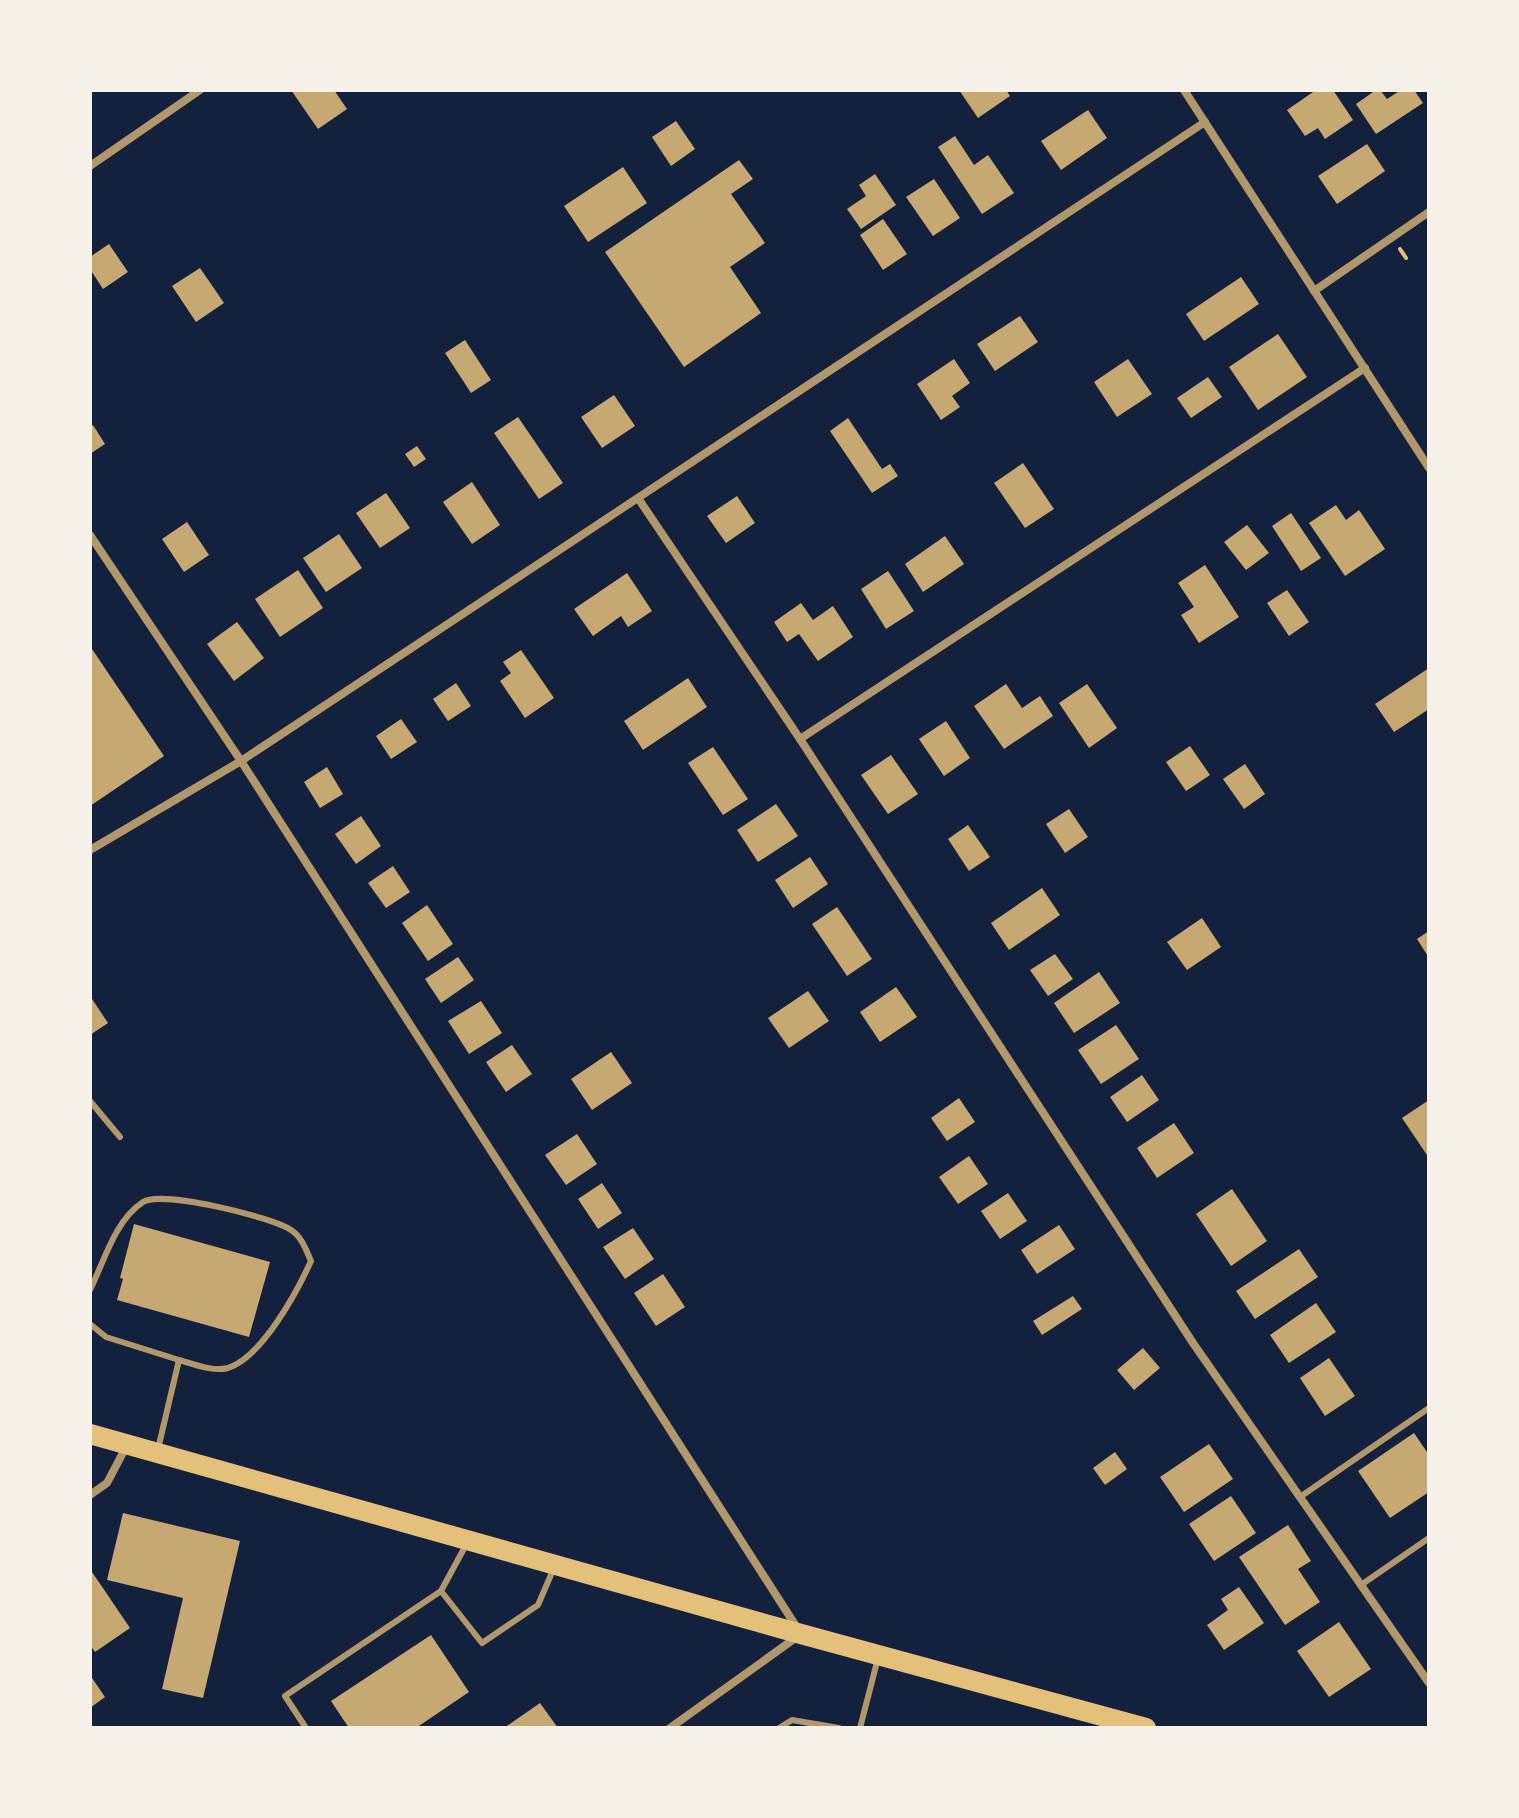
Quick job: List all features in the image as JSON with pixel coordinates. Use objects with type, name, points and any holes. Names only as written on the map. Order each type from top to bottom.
[{"type":"main road","points":[[90,1434],[879,1655],[1089,1721],[1146,1728]]},
{"type":"street","points":[[90,166],[200,90]]},
{"type":"street","points":[[1184,90],[1429,468]]},
{"type":"street","points":[[90,850],[241,761],[1205,122]]},
{"type":"street","points":[[1314,291],[1429,212]]},
{"type":"street","points":[[800,739],[1365,368]]},
{"type":"street","points":[[638,498],[800,739],[1193,1343],[1429,1683]]},
{"type":"street","points":[[90,535],[241,761],[801,1634],[670,1728]]},
{"type":"street","points":[[90,1495],[107,1483],[127,1444]]},
{"type":"lane","points":[[90,1101],[120,1137]]},
{"type":"lane","points":[[90,1290],[125,1218],[145,1201],[159,1197],[241,1212],[292,1231],[304,1244],[311,1261],[297,1291],[261,1342],[243,1360],[227,1368],[212,1368],[179,1360],[106,1337],[90,1324]]},
{"type":"lane","points":[[157,1452],[179,1360]]},
{"type":"lane","points":[[1300,1497],[1429,1408]]},
{"type":"lane","points":[[1361,1585],[1429,1538]]},
{"type":"lane","points":[[306,1728],[285,1696],[441,1591],[469,1540]]},
{"type":"lane","points":[[441,1591],[482,1643],[538,1605],[555,1565]]},
{"type":"lane","points":[[860,1728],[879,1655]]},
{"type":"lane","points":[[779,1728],[792,1720],[839,1728]]},
{"type":"building","points":[[291,90],[334,90],[347,109],[318,129]]},
{"type":"building","points":[[959,90],[1006,90],[1010,96],[978,118]]},
{"type":"building","points":[[1316,90],[1333,90],[1353,120],[1325,139],[1318,128],[1305,136],[1287,110]]},
{"type":"building","points":[[1380,90],[1387,99],[1401,90],[1414,90],[1423,103],[1376,134],[1356,104]]},
{"type":"building","points":[[1088,110],[1107,138],[1061,170],[1041,141]]},
{"type":"building","points":[[676,121],[695,149],[671,166],[652,137]]},
{"type":"building","points":[[955,136],[974,165],[988,155],[1014,193],[982,214],[938,147]]},
{"type":"building","points":[[1367,144],[1385,171],[1337,204],[1318,176]]},
{"type":"building","points":[[739,160],[753,179],[731,194],[765,243],[730,267],[761,313],[684,367],[605,252]]},
{"type":"building","points":[[623,167],[647,203],[588,242],[564,206]]},
{"type":"building","points":[[875,174],[896,205],[861,229],[847,209],[866,196],[859,185]]},
{"type":"building","points":[[934,179],[960,218],[933,236],[906,197]]},
{"type":"building","points":[[883,219],[907,254],[883,270],[860,235]]},
{"type":"building","points":[[109,244],[128,272],[103,289],[90,269],[90,257]]},
{"type":"building","points":[[200,268],[224,303],[196,322],[172,286]]},
{"type":"building","points":[[1241,277],[1259,304],[1204,341],[1186,314]]},
{"type":"building","points":[[1020,316],[1038,342],[995,371],[977,344]]},
{"type":"building","points":[[1278,334],[1307,377],[1258,410],[1229,367]]},
{"type":"building","points":[[465,340],[491,380],[471,393],[445,353]]},
{"type":"building","points":[[954,359],[970,383],[952,396],[960,407],[941,420],[917,384]]},
{"type":"building","points":[[1128,359],[1152,394],[1117,417],[1094,382]]},
{"type":"building","points":[[1208,377],[1222,397],[1191,418],[1177,398]]},
{"type":"building","points":[[614,395],[635,426],[602,448],[581,417]]},
{"type":"building","points":[[518,417],[563,483],[539,499],[494,433]]},
{"type":"building","points":[[848,418],[882,469],[890,464],[898,476],[872,493],[830,431]]},
{"type":"building","points":[[93,425],[105,444],[90,454],[90,427]]},
{"type":"building","points":[[417,446],[426,459],[414,467],[405,454]]},
{"type":"building","points":[[1023,463],[1054,509],[1025,528],[994,483]]},
{"type":"building","points":[[472,482],[500,525],[472,544],[443,502]]},
{"type":"building","points":[[386,493],[410,528],[380,548],[356,513]]},
{"type":"building","points":[[737,496],[755,523],[726,543],[707,516]]},
{"type":"building","points":[[1336,505],[1346,520],[1359,510],[1385,549],[1345,576],[1309,523]]},
{"type":"building","points":[[1291,513],[1321,558],[1301,571],[1272,526]]},
{"type":"building","points":[[187,522],[209,555],[184,572],[162,539]]},
{"type":"building","points":[[1247,525],[1269,553],[1246,570],[1224,542]]},
{"type":"building","points":[[339,534],[362,568],[326,592],[303,558]]},
{"type":"building","points":[[945,536],[964,564],[923,592],[905,564]]},
{"type":"building","points":[[1205,565],[1239,617],[1199,643],[1181,615],[1194,607],[1178,583]]},
{"type":"building","points":[[298,570],[323,608],[280,637],[255,599]]},
{"type":"building","points":[[888,571],[914,611],[886,629],[861,589]]},
{"type":"building","points":[[627,573],[652,611],[628,627],[621,616],[593,636],[574,609]]},
{"type":"building","points":[[1287,590],[1309,622],[1289,636],[1267,603]]},
{"type":"building","points":[[801,603],[813,620],[833,606],[853,637],[818,661],[799,634],[787,642],[774,622]]},
{"type":"building","points":[[237,622],[264,658],[234,681],[207,644]]},
{"type":"building","points":[[90,646],[164,756],[90,806]]},
{"type":"building","points":[[521,650],[554,698],[525,718],[500,681],[511,673],[503,662]]},
{"type":"building","points":[[1429,668],[1429,709],[1394,732],[1375,704]]},
{"type":"building","points":[[688,678],[707,707],[643,750],[624,721]]},
{"type":"building","points":[[456,683],[471,706],[448,721],[433,699]]},
{"type":"building","points":[[1006,684],[1022,708],[1040,696],[1053,716],[1004,749],[974,706]]},
{"type":"building","points":[[1087,684],[1117,728],[1089,748],[1059,703]]},
{"type":"building","points":[[401,719],[417,742],[391,759],[376,736]]},
{"type":"building","points":[[946,721],[970,758],[944,776],[919,739]]},
{"type":"building","points":[[1190,746],[1210,775],[1186,791],[1166,762]]},
{"type":"building","points":[[713,747],[748,799],[723,815],[688,763]]},
{"type":"building","points":[[891,755],[918,794],[888,814],[861,775]]},
{"type":"building","points":[[1245,764],[1265,794],[1244,809],[1223,779]]},
{"type":"building","points":[[327,767],[343,794],[320,808],[304,782]]},
{"type":"building","points":[[776,804],[798,836],[758,862],[737,830]]},
{"type":"building","points":[[1069,809],[1088,837],[1065,853],[1046,824]]},
{"type":"building","points":[[361,816],[381,846],[356,864],[335,834]]},
{"type":"building","points":[[968,825],[990,857],[969,871],[948,839]]},
{"type":"building","points":[[810,857],[828,884],[793,908],[775,880]]},
{"type":"building","points":[[393,866],[410,892],[386,908],[368,883]]},
{"type":"building","points":[[1042,888],[1060,915],[1009,950],[991,923]]},
{"type":"building","points":[[427,905],[453,944],[428,961],[402,923]]},
{"type":"building","points":[[837,907],[872,959],[847,976],[812,924]]},
{"type":"building","points":[[1202,918],[1221,947],[1187,970],[1167,942]]},
{"type":"building","points":[[1429,931],[1429,958],[1417,939]]},
{"type":"building","points":[[1055,954],[1073,979],[1048,996],[1030,970]]},
{"type":"building","points":[[458,957],[474,980],[441,1003],[425,979]]},
{"type":"building","points":[[1099,972],[1120,1003],[1074,1033],[1054,1003]]},
{"type":"building","points":[[896,987],[917,1017],[880,1042],[860,1012]]},
{"type":"building","points":[[808,991],[829,1021],[789,1048],[768,1018]]},
{"type":"building","points":[[90,996],[108,1023],[90,1035]]},
{"type":"building","points":[[481,1001],[502,1033],[469,1054],[448,1021]]},
{"type":"building","points":[[1116,1025],[1139,1059],[1101,1084],[1078,1050]]},
{"type":"building","points":[[512,1045],[532,1074],[506,1092],[486,1062]]},
{"type":"building","points":[[611,1052],[632,1083],[592,1110],[571,1079]]},
{"type":"building","points":[[1142,1075],[1159,1100],[1127,1122],[1110,1097]]},
{"type":"building","points":[[959,1098],[975,1122],[947,1141],[931,1118]]},
{"type":"building","points":[[1429,1100],[1429,1158],[1402,1118]]},
{"type":"building","points":[[1174,1123],[1194,1153],[1157,1178],[1137,1148]]},
{"type":"building","points":[[577,1134],[597,1164],[566,1185],[545,1155]]},
{"type":"building","points":[[969,1156],[988,1184],[958,1204],[939,1177]]},
{"type":"building","points":[[602,1183],[622,1213],[598,1229],[578,1199]]},
{"type":"building","points":[[1232,1189],[1267,1241],[1231,1266],[1196,1214]]},
{"type":"building","points":[[1008,1193],[1027,1221],[1000,1239],[981,1211]]},
{"type":"building","points":[[134,1224],[270,1262],[249,1337],[117,1300]]},
{"type":"building","points":[[1059,1225],[1075,1249],[1037,1274],[1021,1250]]},
{"type":"building","points":[[633,1228],[654,1259],[625,1279],[603,1247]]},
{"type":"building","points":[[1299,1249],[1318,1277],[1255,1319],[1236,1291]]},
{"type":"building","points":[[663,1274],[685,1307],[656,1326],[634,1293]]},
{"type":"building","points":[[1073,1296],[1082,1309],[1042,1335],[1033,1321]]},
{"type":"building","points":[[1316,1303],[1336,1332],[1289,1363],[1270,1335]]},
{"type":"building","points":[[1143,1348],[1160,1368],[1134,1390],[1117,1370]]},
{"type":"building","points":[[1329,1358],[1355,1396],[1325,1416],[1300,1378]]},
{"type":"building","points":[[1414,1433],[1429,1455],[1429,1492],[1390,1518],[1358,1471]]},
{"type":"building","points":[[1209,1444],[1233,1479],[1184,1512],[1160,1477]]},
{"type":"building","points":[[1115,1452],[1127,1469],[1105,1485],[1093,1468]]},
{"type":"building","points":[[1231,1496],[1256,1533],[1214,1561],[1189,1524]]},
{"type":"building","points":[[123,1513],[240,1541],[203,1698],[162,1689],[183,1598],[107,1580]]},
{"type":"building","points":[[1288,1525],[1311,1561],[1298,1569],[1320,1602],[1285,1625],[1239,1557]]},
{"type":"building","points":[[90,1569],[130,1628],[95,1652],[90,1645]]},
{"type":"building","points":[[1239,1587],[1264,1623],[1224,1650],[1207,1625],[1228,1610],[1221,1599]]},
{"type":"building","points":[[1339,1622],[1371,1669],[1329,1697],[1297,1651]]},
{"type":"building","points":[[431,1635],[469,1692],[416,1728],[349,1728],[331,1701]]},
{"type":"building","points":[[90,1675],[105,1697],[90,1708]]},
{"type":"building","points":[[540,1703],[558,1728],[504,1728]]}]
